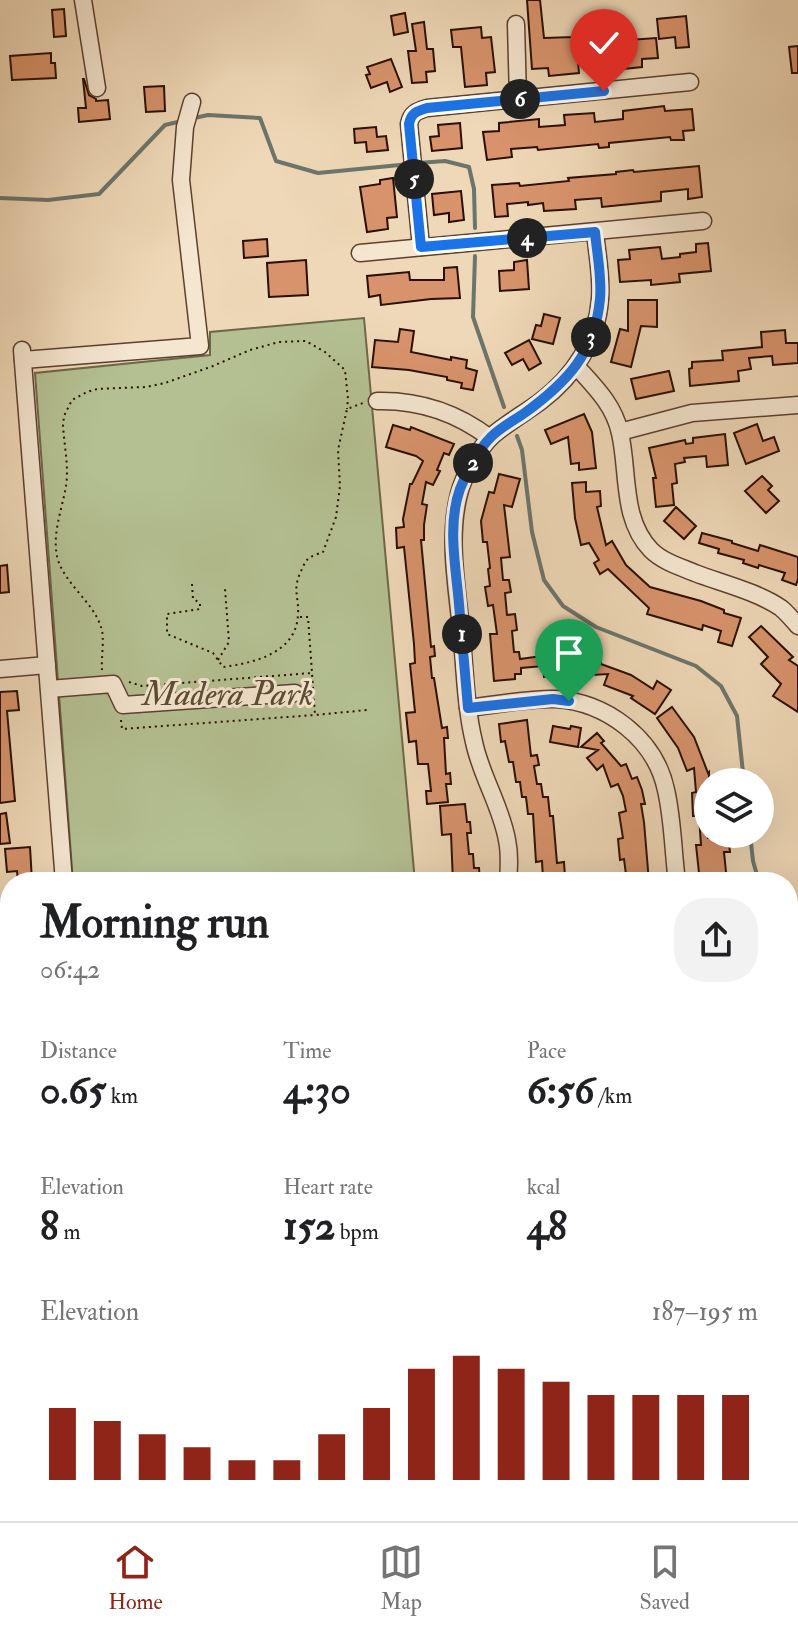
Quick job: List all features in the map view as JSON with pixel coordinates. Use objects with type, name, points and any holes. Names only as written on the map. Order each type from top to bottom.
[{"type":"street","points":[[83,0],[97,88]]},
{"type":"street","points":[[516,24],[518,99]]},
{"type":"street","points":[[421,247],[409,124],[410,117],[416,111],[690,82]]},
{"type":"street","points":[[63,872],[22,355],[200,346],[181,180],[189,114]]},
{"type":"street","points":[[360,253],[703,221]]},
{"type":"street","points":[[508,872],[507,838],[481,768],[468,708],[455,559],[455,518],[459,492],[469,468],[490,438],[544,399],[577,367],[594,328],[600,299],[595,232]]},
{"type":"street","points":[[577,367],[610,406],[620,432],[630,508],[637,530],[652,551],[674,565],[762,598],[781,609],[798,626]]},
{"type":"street","points":[[370,401],[395,400],[438,409],[462,419],[490,438]]},
{"type":"street","points":[[620,432],[692,413],[798,405]]},
{"type":"street","points":[[0,669],[47,665]]},
{"type":"street","points":[[49,689],[113,684],[123,705],[295,693]]},
{"type":"street","points":[[468,708],[553,699],[585,704],[626,725],[659,768],[666,789],[676,872]]},
{"type":"path","points":[[103,678],[102,629],[91,608],[62,569],[56,544],[67,484],[63,425],[72,400],[97,389],[165,383],[250,350],[279,342],[306,341],[325,352],[345,370],[348,399],[338,450],[340,486],[336,517],[323,552],[307,559],[295,583],[298,617],[294,633],[284,647],[261,659],[223,667],[213,653],[167,634],[167,614],[200,609],[200,603],[193,599],[192,584]]},
{"type":"path","points":[[347,409],[370,401]]},
{"type":"path","points":[[218,660],[229,642],[225,589]]},
{"type":"path","points":[[298,617],[308,617],[315,715]]},
{"type":"path","points":[[119,679],[142,686],[312,673]]},
{"type":"path","points":[[120,712],[122,729],[367,710]]},
{"type":"green space","name":"Madera Park","points":[[364,318],[414,872],[72,872],[35,373],[210,355],[210,332]]},
{"type":"building","points":[[527,0],[540,0],[544,38],[573,37],[573,44],[656,38],[658,58],[642,59],[642,67],[614,70],[613,62],[578,62],[579,73],[549,76],[548,68],[532,69]]},
{"type":"building","points":[[64,9],[66,36],[54,37],[52,10]]},
{"type":"building","points":[[405,13],[408,32],[394,35],[391,16]]},
{"type":"building","points":[[686,16],[689,47],[676,48],[675,37],[659,39],[657,19]]},
{"type":"building","points":[[424,22],[427,49],[433,49],[435,71],[426,72],[427,82],[412,83],[408,51],[416,51],[412,24]]},
{"type":"building","points":[[481,27],[482,38],[491,37],[495,72],[486,73],[487,85],[465,87],[461,47],[453,47],[451,30]]},
{"type":"building","points":[[798,46],[798,73],[792,73],[789,47]]},
{"type":"building","points":[[51,53],[56,78],[12,80],[10,56]]},
{"type":"building","points":[[391,59],[402,87],[390,92],[387,82],[371,88],[366,75],[370,74],[367,67]]},
{"type":"building","points":[[83,79],[89,95],[96,101],[108,100],[110,119],[79,122],[78,108],[86,108]]},
{"type":"building","points":[[164,86],[165,111],[146,112],[144,87]]},
{"type":"building","points":[[664,106],[665,111],[692,109],[694,130],[683,131],[684,140],[671,140],[670,137],[609,143],[609,147],[599,148],[598,144],[538,150],[537,147],[511,149],[512,157],[487,160],[483,132],[499,131],[499,123],[539,119],[539,127],[565,125],[564,115],[594,113],[595,122],[623,119],[623,111]]},
{"type":"building","points":[[460,123],[462,148],[432,151],[430,137],[439,136],[438,125]]},
{"type":"building","points":[[376,127],[377,137],[386,136],[388,150],[367,152],[366,142],[355,143],[354,129]]},
{"type":"building","points":[[699,166],[702,197],[688,199],[688,189],[661,192],[661,201],[602,207],[601,198],[575,200],[576,209],[544,211],[543,203],[507,204],[508,216],[495,217],[492,185],[519,183],[520,186],[633,170]]},
{"type":"building","points":[[393,178],[397,217],[387,218],[388,229],[367,232],[360,187]]},
{"type":"building","points":[[461,191],[464,220],[449,222],[449,213],[434,215],[432,194]]},
{"type":"building","points":[[267,239],[268,256],[244,258],[243,241]]},
{"type":"building","points":[[708,243],[711,271],[679,274],[680,282],[651,285],[651,280],[620,282],[618,260],[630,259],[629,250],[660,247],[662,259],[696,252],[696,244]]},
{"type":"building","points":[[306,260],[308,295],[269,297],[267,263]]},
{"type":"building","points":[[527,260],[529,289],[500,291],[499,271],[514,270],[514,262]]},
{"type":"building","points":[[457,267],[460,298],[381,305],[380,295],[369,297],[367,276],[409,272],[410,280],[444,280],[444,268]]},
{"type":"building","points":[[628,300],[657,300],[657,327],[641,326],[631,367],[611,362],[620,329],[628,331]]},
{"type":"building","points":[[544,314],[560,318],[553,344],[532,339],[536,325],[541,326]]},
{"type":"building","points":[[400,329],[414,331],[411,352],[467,360],[466,368],[477,371],[473,390],[461,388],[462,383],[447,380],[447,377],[372,367],[375,340],[398,342]]},
{"type":"building","points":[[785,330],[786,343],[798,343],[798,363],[773,365],[772,356],[749,358],[751,369],[738,371],[739,381],[690,386],[689,369],[692,362],[723,360],[722,351],[762,347],[761,332]]},
{"type":"building","points":[[529,340],[541,363],[529,370],[523,359],[512,365],[505,353]]},
{"type":"building","points":[[669,371],[674,391],[636,399],[631,379]]},
{"type":"building","points":[[584,414],[592,432],[596,468],[579,470],[579,463],[571,464],[568,437],[551,444],[545,430]]},
{"type":"building","points":[[757,424],[763,441],[774,437],[779,451],[746,464],[734,433]]},
{"type":"building","points":[[393,425],[410,430],[411,427],[454,444],[449,455],[444,453],[433,485],[426,482],[422,504],[427,505],[424,540],[421,540],[431,647],[434,646],[435,656],[430,657],[432,678],[442,728],[447,727],[448,738],[444,738],[446,774],[450,773],[451,784],[446,784],[448,802],[427,804],[426,791],[431,791],[428,764],[418,764],[416,741],[409,742],[406,713],[415,712],[410,664],[415,663],[414,644],[404,547],[397,548],[396,528],[404,527],[410,484],[423,461],[386,447]]},
{"type":"building","points":[[725,434],[728,465],[707,467],[706,456],[684,458],[685,462],[675,464],[677,483],[672,484],[674,505],[656,507],[653,478],[656,478],[649,448],[685,440],[686,444],[693,443],[693,438]]},
{"type":"building","points":[[499,474],[520,479],[512,507],[504,505],[510,557],[501,558],[503,580],[509,580],[511,592],[505,593],[507,615],[515,614],[517,630],[512,631],[514,652],[519,652],[520,659],[542,656],[548,653],[547,645],[562,643],[564,660],[601,658],[601,664],[631,675],[653,689],[657,681],[671,690],[655,714],[631,698],[633,696],[604,685],[608,674],[544,677],[543,666],[521,668],[521,674],[515,674],[515,679],[494,681],[490,634],[497,634],[493,605],[488,606],[485,587],[490,586],[490,568],[481,521],[489,492],[494,493]]},
{"type":"building","points":[[762,476],[772,486],[768,490],[779,501],[766,513],[745,491]]},
{"type":"building","points":[[586,482],[586,492],[600,491],[601,506],[597,507],[606,545],[612,541],[626,565],[650,587],[701,601],[741,618],[732,646],[718,642],[721,631],[703,625],[702,630],[647,614],[649,608],[608,569],[600,574],[594,563],[599,560],[589,543],[581,545],[575,518],[572,483]]},
{"type":"building","points":[[676,507],[696,526],[684,539],[664,521]]},
{"type":"building","points":[[702,533],[758,551],[760,545],[798,557],[796,585],[782,580],[785,573],[743,563],[744,560],[718,553],[719,549],[699,543]]},
{"type":"building","points":[[7,565],[9,592],[0,593],[0,566]]},
{"type":"building","points":[[761,626],[793,657],[789,660],[798,666],[798,712],[773,696],[781,684],[761,664],[768,657],[749,637]]},
{"type":"building","points":[[17,691],[19,710],[7,711],[15,801],[0,803],[0,692]]},
{"type":"building","points":[[672,707],[694,737],[706,768],[687,771],[678,748],[657,718]]},
{"type":"building","points":[[527,720],[531,756],[537,755],[539,765],[534,766],[537,784],[541,784],[543,797],[548,797],[557,863],[564,862],[565,872],[543,872],[542,861],[536,862],[533,814],[528,814],[526,797],[522,797],[520,782],[516,782],[513,762],[509,762],[505,741],[501,742],[499,724]]},
{"type":"building","points":[[553,726],[581,728],[578,747],[550,742]]},
{"type":"building","points":[[597,733],[604,741],[601,743],[621,766],[626,764],[632,779],[637,777],[645,804],[641,804],[648,872],[626,872],[624,859],[620,860],[618,839],[623,838],[619,813],[626,811],[623,796],[618,784],[611,787],[603,765],[597,770],[587,758],[598,750],[581,747]]},
{"type":"building","points":[[465,804],[471,833],[467,833],[469,854],[473,854],[474,868],[479,868],[479,872],[453,872],[451,834],[442,835],[440,806]]},
{"type":"building","points":[[6,813],[10,843],[0,844],[0,814]]},
{"type":"building","points":[[30,847],[31,872],[7,872],[5,849]]},
{"type":"building","points":[[696,848],[730,848],[730,852],[724,852],[726,872],[699,872]]},
{"type":"waterway","points":[[190,119],[208,115],[260,118],[276,161],[318,173],[410,164]]},
{"type":"waterway","points":[[0,198],[48,200],[99,194],[165,125],[182,121]]},
{"type":"waterway","points":[[418,163],[445,161],[469,167],[474,189],[475,228]]},
{"type":"waterway","points":[[475,256],[473,317],[504,407]]},
{"type":"waterway","points":[[517,436],[522,450],[532,532],[544,580],[563,606],[596,627],[696,666],[721,686],[737,716],[743,768]]},
{"type":"waterway","points":[[752,848],[756,872]]},
{"type":"route","points":[[569,701],[553,699],[468,708],[455,559],[455,518],[459,492],[469,468],[490,438],[565,380],[577,367],[587,347],[600,299],[595,232],[421,247],[409,124],[410,117],[416,111],[427,108],[604,91]]}]
